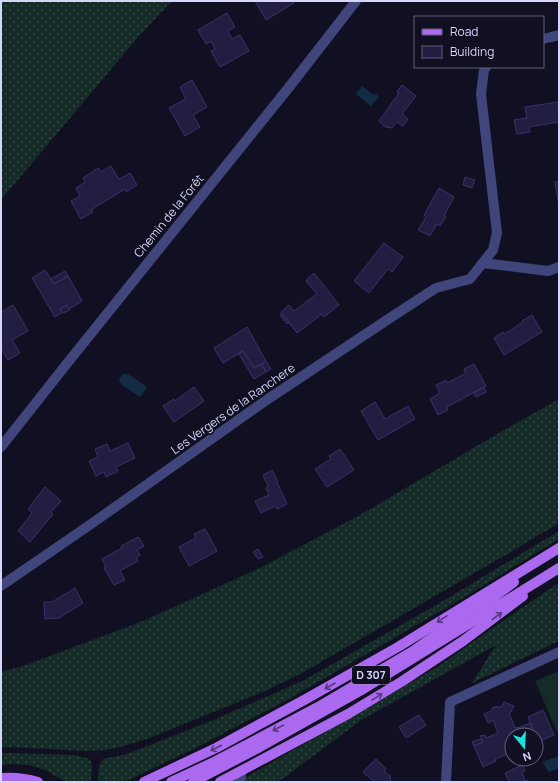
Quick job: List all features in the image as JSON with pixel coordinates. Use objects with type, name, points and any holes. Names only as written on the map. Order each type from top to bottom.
[{"type":"main road","points":[[144,782],[216,748],[306,700],[559,549]]},
{"type":"main road","name":"D 307","points":[[171,782],[216,761],[318,707],[413,650],[494,597],[559,549]]},
{"type":"main road","points":[[220,782],[348,714],[401,682],[463,641],[559,569]]},
{"type":"main road","name":"D 307","points":[[193,782],[260,747],[360,691],[559,569]]},
{"type":"main road","points":[[1,778],[14,777],[38,782]]},
{"type":"street","name":"Chemin de la Forêt","points":[[1,447],[290,86],[356,1]]},
{"type":"street","points":[[544,39],[559,35]]},
{"type":"street","name":"Les Vergers de la Ranchere","points":[[1,586],[268,399],[392,316],[436,288],[470,279],[493,250],[497,233],[481,94],[485,68]]},
{"type":"street","points":[[483,262],[548,271],[559,267]]},
{"type":"street","points":[[446,782],[450,702],[559,652]]},
{"type":"street","points":[[306,700],[318,707]]},
{"type":"street","points":[[239,782],[241,778],[241,771]]},
{"type":"green space","points":[[1,1],[172,1],[139,36],[1,200]]},
{"type":"green space","points":[[559,399],[559,523],[304,672],[265,691],[147,739],[105,750],[88,751],[11,747],[1,748],[1,672],[26,665],[143,621],[260,568],[360,515]]},
{"type":"green space","points":[[559,531],[559,539],[463,598],[289,699],[194,749],[124,782],[98,782],[99,765],[103,759],[127,754],[211,721],[306,679],[443,601]]},
{"type":"green space","points":[[559,583],[559,641],[472,683],[496,645],[363,719],[278,782],[237,782],[440,665]]},
{"type":"green space","points":[[559,671],[559,736],[535,681]]},
{"type":"green space","points":[[1,753],[75,755],[87,758],[92,764],[91,782],[66,782],[45,770],[29,765],[11,764],[1,766]]},
{"type":"water","points":[[362,86],[379,97],[371,106],[356,94]]},
{"type":"water","points":[[123,374],[128,374],[147,387],[140,397],[121,384],[119,381]]},
{"type":"water","points":[[559,756],[559,768],[549,772],[544,765],[544,761]]},
{"type":"building","points":[[255,1],[293,1],[294,3],[266,20]]},
{"type":"building","points":[[227,13],[235,27],[228,31],[232,39],[240,35],[249,51],[220,67],[211,51],[215,49],[211,41],[206,44],[198,30]]},
{"type":"building","points":[[192,80],[207,107],[193,115],[200,127],[185,136],[169,108],[186,99],[180,87]]},
{"type":"building","points":[[402,85],[416,96],[402,114],[408,119],[403,126],[397,122],[392,128],[385,127],[379,121],[399,93],[397,92]]},
{"type":"building","points":[[558,102],[559,122],[529,127],[530,132],[517,134],[514,120],[527,118],[525,107]]},
{"type":"building","points":[[111,166],[119,179],[130,173],[137,185],[126,192],[125,189],[91,210],[93,212],[81,219],[71,201],[80,196],[76,188],[85,182],[83,178],[98,168],[101,172]]},
{"type":"building","points":[[465,177],[475,180],[472,188],[463,185]]},
{"type":"building","points":[[559,181],[559,206],[555,182]]},
{"type":"building","points":[[439,188],[454,197],[444,216],[446,217],[440,226],[437,224],[430,236],[418,230],[426,217],[424,215]]},
{"type":"building","points":[[384,243],[403,257],[392,272],[388,269],[369,293],[354,281]]},
{"type":"building","points":[[45,270],[54,284],[68,276],[82,301],[69,309],[67,305],[60,309],[63,312],[55,317],[32,278]]},
{"type":"building","points":[[65,271],[68,276],[54,284],[51,279]]},
{"type":"building","points":[[314,273],[339,305],[324,317],[322,314],[297,333],[281,312],[289,305],[294,311],[317,294],[306,281]]},
{"type":"building","points":[[13,305],[28,331],[12,340],[20,353],[8,360],[1,349],[1,312]]},
{"type":"building","points":[[67,305],[70,310],[63,313],[60,309]]},
{"type":"building","points":[[282,314],[289,322],[287,324],[280,315]]},
{"type":"building","points":[[532,315],[542,332],[504,355],[494,338],[503,332],[504,334]]},
{"type":"building","points":[[247,327],[266,361],[254,368],[243,351],[223,363],[214,348]]},
{"type":"building","points":[[243,351],[254,368],[262,364],[266,372],[254,379],[239,354]]},
{"type":"building","points":[[266,361],[271,369],[266,372],[262,364]]},
{"type":"building","points":[[474,364],[486,386],[447,407],[448,410],[438,415],[430,399],[440,393],[436,385],[446,380],[447,383],[466,373],[464,369]]},
{"type":"building","points":[[194,387],[204,401],[174,422],[163,406],[174,399],[175,401]]},
{"type":"building","points":[[484,387],[486,392],[476,397],[474,393]]},
{"type":"building","points":[[375,402],[385,419],[408,406],[415,419],[378,440],[361,411]]},
{"type":"building","points":[[128,443],[135,458],[116,467],[118,471],[106,477],[104,472],[96,476],[89,461],[98,457],[95,449],[107,444],[110,451]]},
{"type":"building","points":[[340,449],[354,470],[327,487],[315,469],[331,459],[329,456]]},
{"type":"building","points":[[272,470],[287,504],[277,509],[275,506],[261,513],[255,501],[269,495],[266,488],[268,486],[263,475]]},
{"type":"building","points":[[45,487],[61,501],[51,512],[53,514],[30,542],[18,531],[32,513],[28,509]]},
{"type":"building","points":[[205,529],[217,551],[189,566],[179,547],[196,538],[194,534]]},
{"type":"building","points":[[138,537],[144,546],[137,550],[140,555],[136,558],[138,561],[120,571],[125,580],[114,585],[104,568],[106,567],[102,559]]},
{"type":"building","points":[[258,549],[263,557],[258,559],[253,552]]},
{"type":"building","points":[[75,588],[83,603],[59,618],[45,619],[44,602],[52,602]]},
{"type":"building","points":[[504,702],[514,706],[509,713],[515,727],[504,727],[504,756],[495,759],[496,761],[483,767],[474,746],[483,742],[480,736],[485,735],[486,738],[498,733],[493,720],[488,723],[484,714],[493,710],[492,708],[502,706]]},
{"type":"building","points":[[543,710],[554,735],[544,739],[544,727],[532,727],[528,717]]},
{"type":"building","points":[[419,715],[426,725],[406,738],[399,727]]},
{"type":"building","points":[[530,723],[532,727],[520,727]]},
{"type":"building","points":[[481,739],[483,742],[474,746],[472,742]]},
{"type":"building","points":[[376,759],[386,769],[384,771],[390,776],[391,782],[375,782],[363,772]]},
{"type":"building","points":[[518,767],[523,767],[525,771],[522,772],[525,781],[527,780],[528,782],[509,782],[505,773]]}]
